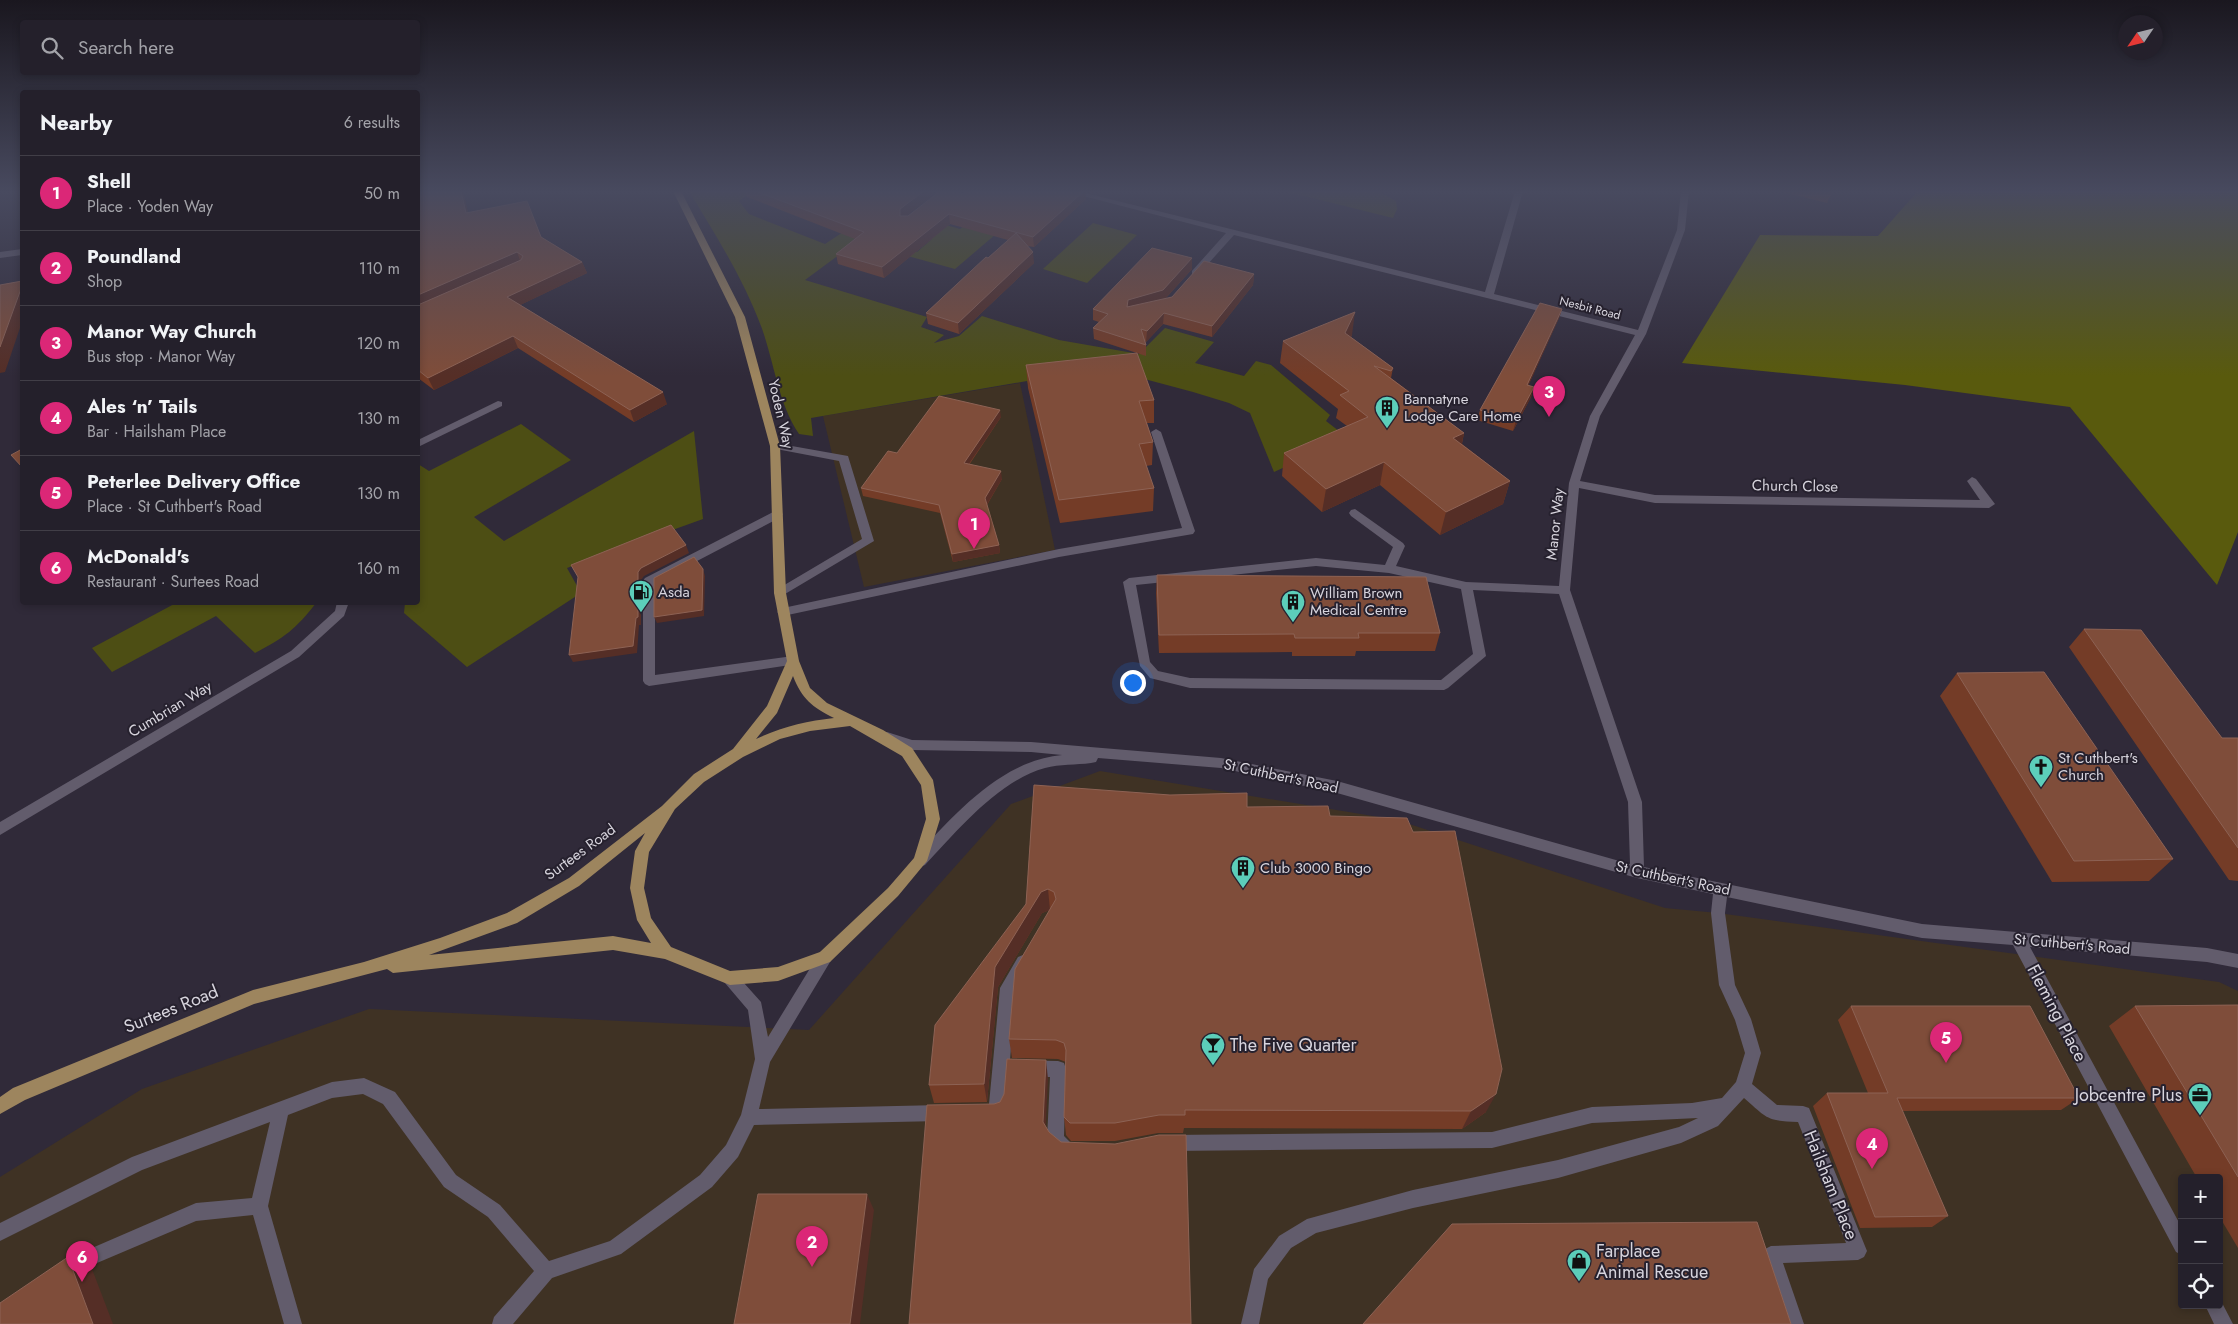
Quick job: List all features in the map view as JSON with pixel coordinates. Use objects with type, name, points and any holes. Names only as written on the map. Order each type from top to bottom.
[{"type":"main road","name":"Yoden Way","points":[[708,253],[740,317],[775,446],[780,593],[793,661],[805,691],[822,706],[878,734],[908,752],[928,784],[933,819],[920,861]]},
{"type":"main road","points":[[738,753],[772,709],[793,661]]},
{"type":"main road","points":[[666,952],[644,920],[637,888],[642,851],[670,805],[699,778],[738,753],[777,735],[794,730],[850,721]]},
{"type":"main road","name":"Surtees Road","points":[[0,1106],[19,1094],[253,997],[364,969],[440,945],[512,918],[574,882],[670,805]]},
{"type":"main road","points":[[730,978],[778,974],[825,957],[893,892],[920,861]]},
{"type":"main road","name":"Surtees Road","points":[[364,969],[613,943],[666,952],[730,978]]},
{"type":"street","points":[[0,256],[18,253]]},
{"type":"street","points":[[1186,283],[1213,253]]},
{"type":"street","name":"Nesbit Road","points":[[1317,253],[1641,334]]},
{"type":"street","points":[[1489,295],[1501,253]]},
{"type":"street","name":"Manor Way","points":[[1637,872],[1635,802],[1564,590],[1574,483],[1595,416],[1641,334],[1672,253]]},
{"type":"street","points":[[420,443],[498,404]]},
{"type":"street","points":[[783,612],[1059,553],[1189,531],[1156,432]]},
{"type":"street","points":[[775,446],[844,458],[868,541],[780,593]]},
{"type":"street","name":"Church Close","points":[[1574,483],[1655,499],[1989,504],[1972,481]]},
{"type":"street","points":[[1355,513],[1399,546],[1389,569]]},
{"type":"street","points":[[777,514],[649,581],[649,681],[793,661]]},
{"type":"street","points":[[1466,586],[1480,656],[1444,685],[1190,683],[1154,676],[1144,663],[1129,582],[1316,562],[1389,569],[1466,586],[1564,590]]},
{"type":"street","name":"Cumbrian Way","points":[[0,828],[295,654],[340,612],[342,605]]},
{"type":"street","name":"St Cuthbert's Road","points":[[878,734],[912,745],[1031,747],[1221,763],[1336,787],[1637,872],[1922,931],[2207,955],[2238,961]]},
{"type":"street","name":"St Cuthbert's Road","points":[[920,861],[964,813],[1005,783],[1038,765],[1116,754]]},
{"type":"street","points":[[1250,1324],[1260,1275],[1285,1242],[1314,1225],[1412,1199],[1558,1169],[1681,1135],[1712,1120],[1743,1087],[1753,1053],[1743,1019],[1727,985],[1718,913],[1721,889]]},
{"type":"street","name":"Fleming Place","points":[[2018,940],[2178,1239]]},
{"type":"street","points":[[978,1112],[997,1112],[1008,988],[1031,950]]},
{"type":"street","points":[[501,1324],[546,1271],[615,1248],[706,1181],[732,1151],[749,1116],[763,1059],[825,957]]},
{"type":"street","points":[[730,978],[755,1007],[763,1059]]},
{"type":"street","points":[[1000,1068],[1058,1069],[1055,1139],[1067,1151],[1077,1151]]},
{"type":"street","points":[[0,1232],[138,1163],[332,1090],[364,1086],[389,1098],[450,1181],[494,1211],[546,1271]]},
{"type":"street","name":"Hailsham Place","points":[[1743,1087],[1774,1113],[1803,1114],[1858,1251],[1771,1255],[1795,1324]]},
{"type":"street","points":[[1150,1145],[1492,1140],[1592,1114],[1692,1111],[1727,1105]]},
{"type":"street","points":[[282,1109],[259,1206],[293,1324]]},
{"type":"street","points":[[749,1116],[958,1113]]},
{"type":"street","points":[[58,1280],[91,1257],[196,1212],[259,1206]]},
{"type":"street","points":[[2216,1309],[2224,1324]]},
{"type":"shaded area","points":[[726,253],[842,253],[805,280],[927,317],[921,327],[944,335],[934,343],[959,336],[982,316],[1059,340],[1139,354],[1165,328],[1214,342],[1195,363],[1244,376],[1256,361],[1271,365],[1330,415],[1326,421],[1348,438],[1274,472],[1250,413],[1229,403],[1122,373],[1028,384],[1027,381],[811,418],[813,436],[799,434],[781,395],[766,339],[754,308]]},
{"type":"shaded area","points":[[896,253],[974,253],[955,269]]},
{"type":"shaded area","points":[[1061,253],[1118,253],[1087,283],[1043,269]]},
{"type":"shaded area","points":[[1749,253],[2238,253],[2238,532],[2217,585],[2070,407],[1905,385],[1682,363]]},
{"type":"shaded area","points":[[1020,383],[1055,550],[864,587],[823,416]]},
{"type":"shaded area","points":[[521,424],[571,460],[474,517],[504,541],[694,431],[703,519],[567,568],[581,593],[467,667],[404,613],[405,605],[420,605],[420,465],[429,471]]},
{"type":"shaded area","points":[[172,605],[314,605],[289,632],[255,653],[216,616],[112,672],[92,648]]},
{"type":"shaded area","points":[[1100,771],[1397,820],[1665,908],[1718,913],[2219,982],[2238,991],[2238,1324],[0,1324],[0,1177],[142,1089],[369,1009],[809,1030],[1011,804]]},
{"type":"building","points":[[420,253],[515,253],[420,294]]},
{"type":"building","points":[[518,253],[567,253],[582,262],[507,297],[663,392],[630,410],[513,336],[428,378],[420,372],[420,304],[521,260],[523,256]]},
{"type":"building","points":[[838,253],[900,253],[882,267],[836,254]]},
{"type":"building","points":[[994,253],[1032,253],[958,323],[926,313],[986,257],[988,258]]},
{"type":"building","points":[[1147,253],[1171,253],[1192,258],[1163,290],[1128,300],[1127,307],[1172,297],[1204,261],[1254,274],[1212,326],[1164,313],[1147,331],[1141,329],[1146,345],[1093,328],[1108,314],[1093,309]]},
{"type":"building","points":[[20,281],[20,292],[0,347],[0,285]]},
{"type":"building","points":[[1540,303],[1562,309],[1527,385],[1534,387],[1516,421],[1480,410]]},
{"type":"building","name":"Bannatyne Lodge Care Home","points":[[1355,312],[1345,333],[1393,368],[1391,371],[1374,366],[1464,433],[1453,438],[1510,481],[1446,512],[1384,462],[1326,489],[1284,453],[1368,417],[1340,395],[1349,391],[1283,341]]},
{"type":"building","points":[[1137,353],[1154,400],[1139,401],[1153,442],[1139,444],[1154,488],[1059,500],[1026,365]]},
{"type":"building","points":[[939,396],[1000,410],[964,463],[1001,471],[985,498],[999,545],[952,554],[939,505],[861,488],[888,451],[897,453]]},
{"type":"building","points":[[20,450],[20,465],[11,455]]},
{"type":"building","points":[[671,525],[686,545],[641,568],[638,572],[638,617],[636,618],[633,646],[569,655],[578,577],[571,565]]},
{"type":"building","points":[[694,557],[703,569],[702,610],[654,617],[654,578]]},
{"type":"building","name":"William Brown Medical Centre","points":[[1157,575],[1426,577],[1440,633],[1358,633],[1359,638],[1295,638],[1294,634],[1159,635]]},
{"type":"building","points":[[2084,629],[2141,630],[2222,738],[2238,738],[2238,848]]},
{"type":"building","points":[[2044,672],[2173,859],[2074,861],[1957,673]]},
{"type":"building","points":[[1034,785],[1170,795],[1247,793],[1247,807],[1328,806],[1330,816],[1407,818],[1413,832],[1455,831],[1502,1069],[1496,1094],[1471,1111],[1185,1110],[1185,1115],[1159,1115],[1115,1123],[1070,1123],[1064,1117],[1066,1050],[1064,1043],[1056,1040],[1009,1039],[1015,969],[1056,899],[1054,892],[1048,889],[1041,892],[995,967],[984,1084],[929,1085],[935,1025],[1026,904]]},
{"type":"building","points":[[2238,1005],[2238,1177],[2135,1006]]},
{"type":"building","points":[[1851,1006],[2030,1006],[2079,1098],[1897,1098],[1948,1216],[1875,1217],[1827,1093],[1888,1093]]},
{"type":"building","points":[[1007,1059],[1046,1060],[1043,1122],[1049,1132],[1061,1142],[1115,1144],[1159,1135],[1186,1135],[1191,1324],[909,1324],[927,1105],[994,1104],[1000,1102],[1004,1094]]},
{"type":"building","points":[[758,1194],[867,1194],[850,1324],[734,1324]]},
{"type":"building","name":"Farplace Animal Rescue","points":[[1757,1222],[1791,1324],[1363,1324],[1452,1224]]},
{"type":"building","points":[[68,1257],[93,1324],[0,1324],[0,1303]]},
{"type":"place","name":"Manor Way Church","points":[[1549,417]]},
{"type":"place","name":"Bannatyne Lodge Care Home","points":[[1387,429]]},
{"type":"place","name":"Shell","points":[[974,549]]},
{"type":"place","name":"Asda","points":[[641,613]]},
{"type":"place","name":"William Brown Medical Centre","points":[[1293,623]]},
{"type":"place","name":"St Cuthbert's Church","points":[[2041,788]]},
{"type":"place","name":"Club 3000 Bingo","points":[[1243,889]]},
{"type":"place","name":"Peterlee Delivery Office","points":[[1946,1063]]},
{"type":"place","name":"The Five Quarter","points":[[1213,1066]]},
{"type":"place","name":"Jobcentre Plus","points":[[2200,1116]]},
{"type":"place","name":"Ales ‘n’ Tails","points":[[1872,1169]]},
{"type":"place","name":"Poundland","points":[[812,1267]]},
{"type":"place","name":"McDonald's","points":[[82,1282]]},
{"type":"place","name":"Farplace Animal Rescue","points":[[1579,1282]]}]
